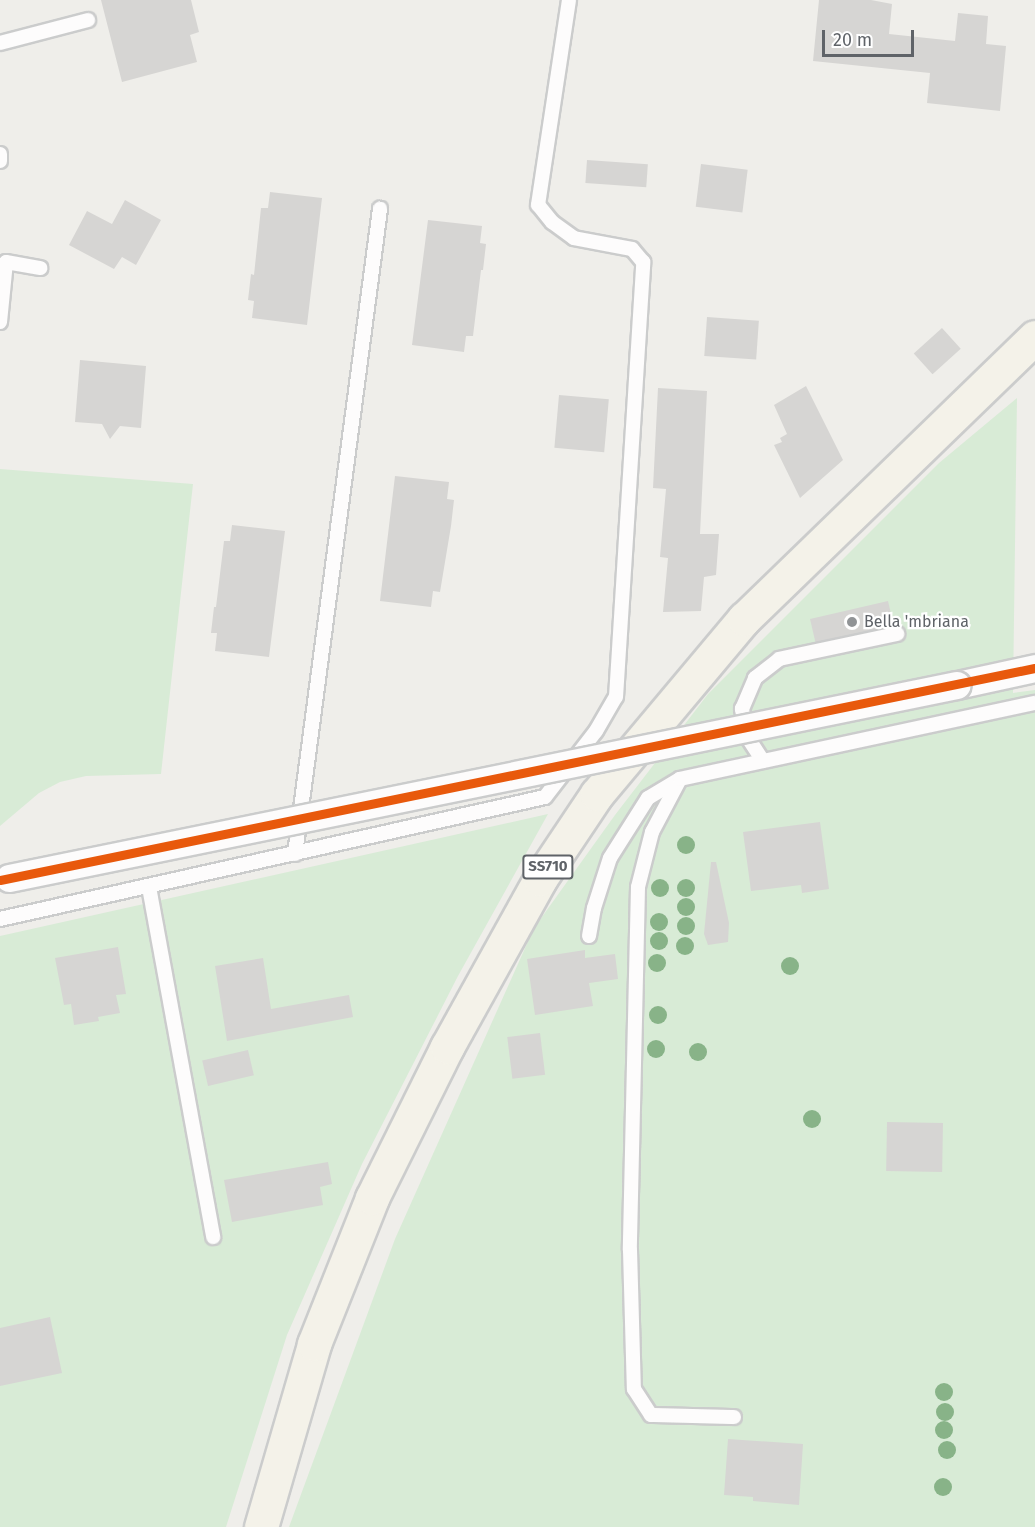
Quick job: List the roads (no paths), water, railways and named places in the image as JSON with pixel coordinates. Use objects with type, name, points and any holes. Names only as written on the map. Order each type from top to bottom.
[{"type":"main road","name":"SS710","points":[[261,1527],[314,1344],[372,1198],[447,1047],[540,879],[597,794],[744,619],[1035,337]]},
{"type":"street","points":[[5,879],[1035,668]]},
{"type":"lane","points":[[0,919],[545,798],[596,731],[616,697],[643,262],[632,249],[574,238],[552,222],[538,205],[569,0]]},
{"type":"lane","points":[[0,44],[88,20]]},
{"type":"lane","points":[[0,154],[0,161]]},
{"type":"lane","points":[[295,854],[380,209]]},
{"type":"lane","points":[[0,322],[6,262],[40,268]]},
{"type":"lane","points":[[763,761],[748,738],[742,709],[755,678],[779,659],[897,634]]},
{"type":"lane","points":[[590,936],[594,908],[610,858],[648,798],[680,779],[1035,703]]},
{"type":"lane","points":[[680,779],[652,832],[638,887],[630,1250],[633,1389],[651,1415],[734,1417]]},
{"type":"lane","points":[[149,887],[213,1237]]},
{"type":"place","name":"Bella 'mbriana","points":[[852,622]]}]
